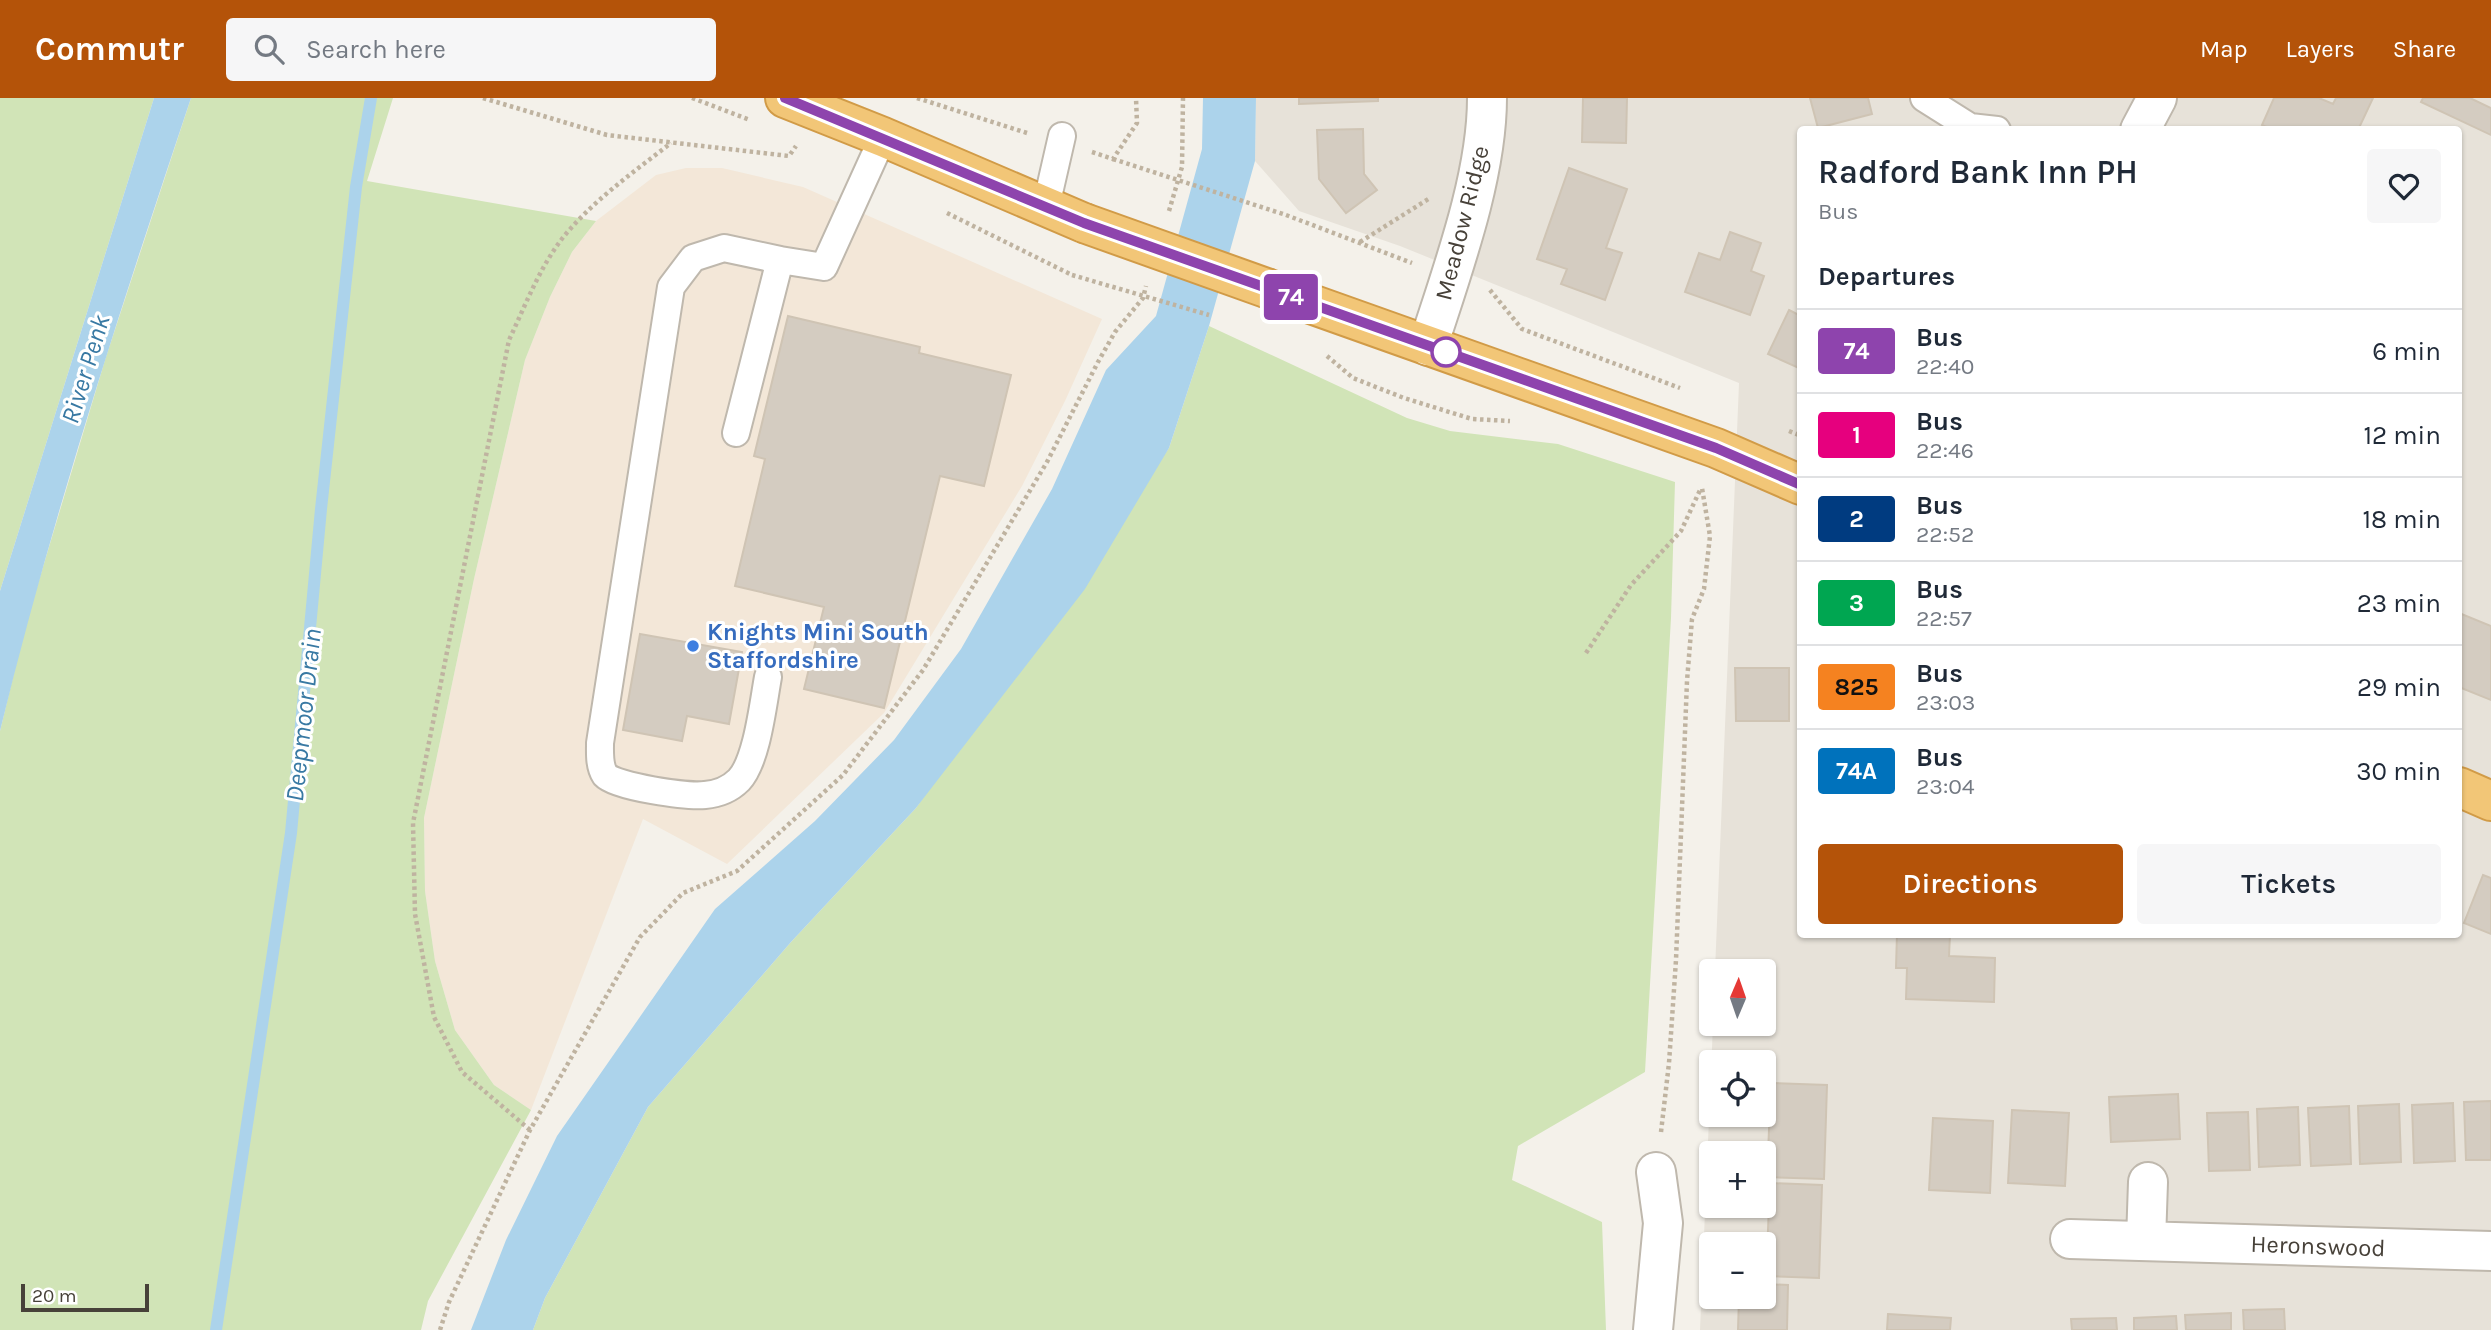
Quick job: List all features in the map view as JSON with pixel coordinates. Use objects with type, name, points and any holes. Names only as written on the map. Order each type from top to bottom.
[{"type":"highway","points":[[802,104],[1084,223],[1716,448],[1797,483]]},
{"type":"highway","points":[[2462,788],[2491,802]]},
{"type":"street","name":"Meadow Ridge","points":[[1428,346],[1451,277],[1479,167],[1487,98]]},
{"type":"street","points":[[2142,126],[2157,98]]},
{"type":"street","points":[[1653,1330],[1674,1223],[1656,1172]]},
{"type":"street","points":[[2146,1241],[2148,1182]]},
{"type":"street","name":"Heronswood","points":[[2070,1239],[2491,1251]]},
{"type":"lane","points":[[1924,98],[1968,126]]},
{"type":"lane","points":[[768,677],[750,764],[738,780],[723,791],[704,796],[676,794],[619,783],[605,774],[600,760],[600,743],[671,287],[693,258],[724,248],[824,267],[883,137]]},
{"type":"lane","points":[[1046,206],[1061,139]]},
{"type":"lane","points":[[736,433],[780,260]]},
{"type":"path","points":[[483,98],[607,135],[789,156],[802,104]]},
{"type":"path","points":[[917,98],[1061,139],[1113,159],[1286,215],[1418,265]]},
{"type":"path","points":[[1113,159],[1137,123],[1136,98]]},
{"type":"path","points":[[1182,98],[1182,143]]},
{"type":"path","points":[[530,1129],[462,1072],[433,1017],[415,914],[413,823],[509,340],[538,276],[565,235],[612,190],[671,142]]},
{"type":"path","points":[[1360,243],[1479,167]]},
{"type":"path","points":[[1072,275],[1212,316]]},
{"type":"path","points":[[1490,290],[1522,329],[1685,390]]},
{"type":"path","points":[[1320,350],[1353,378],[1405,398],[1472,419],[1512,421]]},
{"type":"path","points":[[440,1330],[449,1302],[530,1129],[640,937],[683,893],[737,871],[843,775],[923,670],[1047,463],[1098,362]]},
{"type":"path","points":[[1586,653],[1631,585],[1681,531],[1701,487],[1710,536],[1704,589],[1692,619],[1676,960],[1669,1063],[1656,1172]]},
{"type":"shaded area","points":[[1256,98],[2491,98],[2491,1330],[1700,1330],[1701,1309],[1776,1309],[1776,1232],[1704,1232],[1705,1218],[1776,1218],[1776,1141],[1708,1141],[1709,1127],[1776,1127],[1776,1050],[1712,1050],[1712,1036],[1776,1036],[1776,959],[1715,959],[1739,383],[1400,246],[1299,211],[1255,161]]},
{"type":"shaded area","name":"Knights Mini South Staffordshire","points":[[686,168],[722,168],[803,187],[1102,319],[1022,486],[884,713],[727,864],[643,819],[531,1110],[494,1085],[455,1030],[435,961],[425,891],[424,818],[474,579],[525,360],[550,297],[572,252],[596,221],[656,175]]},
{"type":"green space","points":[[0,98],[154,98],[0,591]]},
{"type":"green space","points":[[191,98],[393,98],[367,181],[596,221],[572,252],[550,297],[525,360],[474,579],[424,818],[425,891],[435,961],[455,1030],[494,1085],[531,1110],[428,1301],[421,1330],[0,1330],[0,731],[25,627],[105,360]]},
{"type":"green space","points":[[1209,326],[1407,418],[1450,431],[1558,444],[1675,482],[1671,618],[1645,1072],[1518,1146],[1512,1180],[1602,1222],[1606,1330],[533,1330],[545,1298],[648,1107],[791,942],[916,808],[1169,448]]},
{"type":"water","name":"River Penk","points":[[154,98],[191,98],[65,492],[0,731],[0,591]]},
{"type":"water","points":[[1203,98],[1256,98],[1255,161],[1209,326],[1169,448],[1085,589],[916,808],[791,942],[648,1107],[545,1298],[533,1330],[471,1330],[506,1240],[557,1136],[715,909],[815,821],[894,740],[961,649],[1052,489],[1106,370],[1156,316],[1202,149]]},
{"type":"building","points":[[1299,98],[1378,98],[1378,101],[1299,104]]},
{"type":"building","points":[[1583,98],[1627,98],[1626,143],[1582,142]]},
{"type":"building","points":[[1810,98],[1868,98],[1872,114],[1817,126]]},
{"type":"building","points":[[2274,98],[2319,98],[2333,104],[2336,98],[2373,98],[2360,126],[2262,125]]},
{"type":"building","points":[[2423,98],[2470,98],[2491,108],[2491,135],[2421,102]]},
{"type":"building","points":[[1363,129],[1364,174],[1377,190],[1346,213],[1319,179],[1317,130]]},
{"type":"building","points":[[1569,168],[1627,189],[1606,248],[1622,253],[1605,300],[1561,284],[1567,269],[1537,259]]},
{"type":"building","points":[[1730,232],[1761,243],[1751,271],[1764,276],[1750,315],[1685,292],[1699,253],[1720,260]]},
{"type":"building","points":[[1789,310],[1797,314],[1797,367],[1768,354]]},
{"type":"building","points":[[788,316],[920,347],[919,353],[1011,375],[984,486],[940,476],[884,708],[804,689],[824,607],[735,586],[765,459],[754,456]]},
{"type":"building","points":[[2462,614],[2491,626],[2491,700],[2462,688]]},
{"type":"building","points":[[640,634],[742,652],[729,724],[687,716],[682,741],[623,730]]},
{"type":"building","points":[[1735,668],[1789,668],[1789,721],[1736,721]]},
{"type":"building","points":[[2483,875],[2491,878],[2491,934],[2464,923]]},
{"type":"building","points":[[1897,938],[1950,938],[1949,956],[1995,958],[1994,1002],[1906,999],[1907,968],[1896,968]]},
{"type":"building","points":[[1776,1083],[1827,1085],[1824,1179],[1776,1177],[1776,1141],[1769,1141],[1769,1127],[1776,1127]]},
{"type":"building","points":[[2178,1094],[2180,1139],[2111,1142],[2109,1097]]},
{"type":"building","points":[[2491,1101],[2491,1160],[2466,1160],[2464,1102]]},
{"type":"building","points":[[2453,1103],[2455,1161],[2414,1163],[2412,1105]]},
{"type":"building","points":[[2399,1104],[2401,1162],[2360,1164],[2358,1106]]},
{"type":"building","points":[[2349,1106],[2351,1164],[2311,1166],[2308,1108]]},
{"type":"building","points":[[2298,1107],[2300,1165],[2259,1167],[2257,1109]]},
{"type":"building","points":[[2012,1110],[2069,1113],[2065,1186],[2008,1183]]},
{"type":"building","points":[[2248,1112],[2250,1170],[2209,1171],[2207,1113]]},
{"type":"building","points":[[1933,1118],[1993,1121],[1990,1193],[1929,1190]]},
{"type":"building","points":[[1776,1183],[1822,1185],[1819,1278],[1776,1276],[1776,1232],[1768,1232],[1768,1218],[1776,1218]]},
{"type":"building","points":[[1776,1284],[1788,1285],[1787,1330],[1738,1330],[1739,1309],[1776,1309]]},
{"type":"building","points":[[2284,1309],[2285,1330],[2244,1330],[2243,1310]]},
{"type":"building","points":[[2231,1313],[2231,1330],[2186,1330],[2185,1315]]},
{"type":"building","points":[[1888,1314],[1951,1318],[1950,1330],[1887,1330]]},
{"type":"building","points":[[2176,1316],[2177,1330],[2134,1330],[2134,1318]]},
{"type":"building","points":[[2116,1318],[2117,1330],[2072,1330],[2071,1319]]},
{"type":"waterway","name":"Deepmoor Drain","points":[[216,1330],[291,833],[321,509],[356,187],[371,98]]},
{"type":"bus line","name":"74","points":[[785,98],[1084,223],[1716,448],[1797,483]]},
{"type":"place","name":"Knights Mini South Staffordshire","points":[[693,646]]}]
